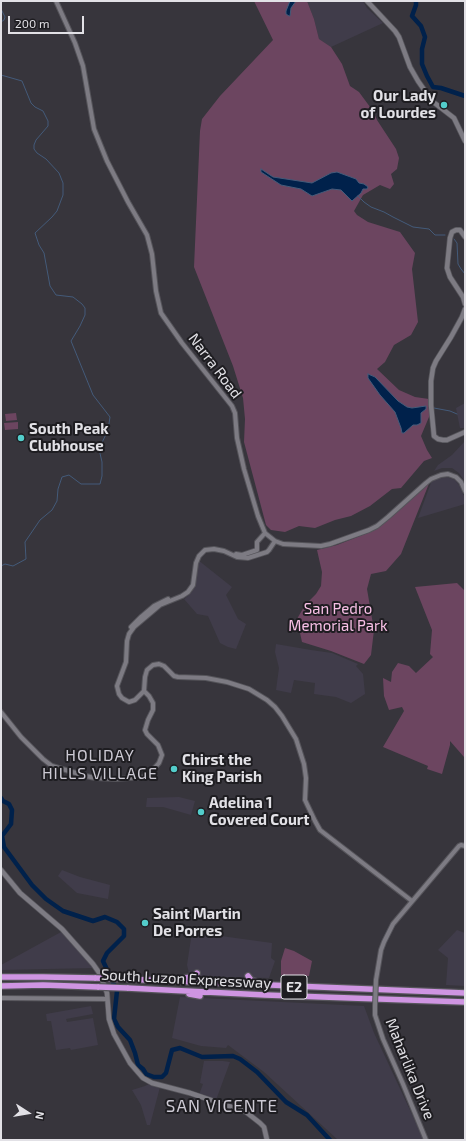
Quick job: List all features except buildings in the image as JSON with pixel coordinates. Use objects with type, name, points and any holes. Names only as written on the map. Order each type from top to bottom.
[{"type":"highway","points":[[162,980],[193,977],[196,976],[197,973]]},
{"type":"highway","points":[[248,976],[251,980],[257,982],[278,986]]},
{"type":"highway","name":"South Luzon Expressway","points":[[1,977],[162,980],[465,993]]},
{"type":"highway","name":"South Luzon Expressway","points":[[1,986],[43,985],[465,1002]]},
{"type":"highway","points":[[161,990],[200,996]]},
{"type":"highway","points":[[237,998],[265,995]]},
{"type":"main road","points":[[367,1],[395,30],[410,67],[428,97],[452,116],[465,141]]},
{"type":"main road","points":[[465,237],[460,230],[452,232],[448,252],[447,268],[450,277],[463,297],[465,304]]},
{"type":"main road","points":[[465,309],[462,317],[436,361],[431,380],[431,407],[433,430],[436,438],[447,440],[465,432]]},
{"type":"main road","points":[[1,870],[20,893],[62,929],[100,974],[104,983],[109,1019],[114,1034],[130,1063],[143,1078],[152,1083],[246,1112],[264,1127],[267,1140]]},
{"type":"street","name":"Narra Road","points":[[56,1],[75,43],[83,66],[94,128],[107,160],[128,202],[147,235],[152,254],[156,290],[161,313],[182,343],[232,406],[235,413],[237,438],[244,469],[265,533]]},
{"type":"street","points":[[257,550],[257,542],[265,533],[275,541],[321,546],[369,530],[384,520],[431,479],[441,475],[448,474],[456,477],[465,491]]},
{"type":"street","points":[[275,541],[269,550],[248,558],[237,557],[214,549],[205,550],[199,556],[196,563],[193,584],[188,592],[160,605],[130,632],[127,641],[126,662],[118,683],[119,694],[126,700],[132,702],[144,691],[147,670],[153,665],[159,664],[164,666],[174,676],[222,680],[249,689],[266,700],[275,707],[282,716],[296,739],[304,764],[306,778],[305,800],[320,830],[412,901]]},
{"type":"street","points":[[124,668],[123,661],[125,637],[131,626],[154,606],[186,591],[191,581],[195,558],[201,551],[215,546],[242,555],[257,550],[263,553]]},
{"type":"street","points":[[1,712],[21,737],[52,766],[98,779],[143,777],[149,774],[159,763],[162,755],[158,745],[147,734],[146,730],[148,720],[153,710],[149,696],[144,691]]},
{"type":"street","name":"Maharlika Drive","points":[[426,1140],[376,1020],[374,1006],[376,980],[381,950],[390,930],[412,901],[463,845]]},
{"type":"street","points":[[1,998],[107,999]]},
{"type":"shaded area","points":[[307,1],[363,1],[367,8],[383,23],[331,47],[319,39],[314,19]]},
{"type":"shaded area","points":[[465,403],[465,428],[460,428],[456,408]]},
{"type":"shaded area","points":[[465,441],[465,482],[459,473],[452,468],[442,468],[434,471],[438,465],[452,455]]},
{"type":"shaded area","points":[[447,477],[455,480],[459,485],[465,498],[465,504],[418,518],[432,480]]},
{"type":"shaded area","points":[[198,560],[232,587],[226,595],[238,619],[246,624],[236,649],[220,643],[208,616],[197,614],[184,599],[191,593]]},
{"type":"shaded area","points":[[276,644],[332,653],[358,664],[356,666],[363,674],[365,694],[351,703],[336,697],[314,694],[315,683],[294,680],[291,693],[276,690],[279,668],[275,652]]},
{"type":"shaded area","points":[[179,797],[195,801],[191,815],[163,807],[146,807],[147,798]]},
{"type":"shaded area","points":[[62,870],[80,877],[110,885],[108,899],[77,893],[58,876]]},
{"type":"shaded area","points":[[457,930],[465,933],[465,986],[446,985],[448,958],[438,950]]},
{"type":"shaded area","points":[[61,932],[79,949],[94,968],[1,970],[1,965]]},
{"type":"shaded area","points":[[192,932],[272,943],[271,958],[275,961],[269,978],[184,976],[189,973],[187,965]]},
{"type":"shaded area","points":[[180,997],[364,1006],[374,1033],[424,1140],[338,1140],[264,1072],[228,1045],[226,1048],[201,1046],[172,1038]]},
{"type":"shaded area","points":[[91,1006],[93,1014],[66,1019],[67,1022],[93,1018],[98,1045],[71,1050],[70,1048],[56,1050],[51,1021],[47,1021],[46,1014]]},
{"type":"shaded area","points":[[204,1061],[230,1062],[216,1100],[199,1095],[203,1084],[200,1083]]},
{"type":"shaded area","points":[[149,1084],[160,1087],[150,1125],[147,1125],[141,1105],[132,1090]]},
{"type":"green space","points":[[254,1],[307,1],[314,19],[319,39],[331,47],[342,64],[350,86],[359,92],[373,111],[377,120],[396,149],[399,158],[397,169],[391,174],[394,184],[390,189],[380,185],[363,195],[354,211],[357,215],[368,222],[400,232],[415,253],[412,269],[418,322],[411,335],[394,345],[385,362],[377,369],[399,390],[415,397],[429,399],[429,417],[421,436],[432,458],[424,461],[401,488],[392,489],[370,506],[351,516],[335,520],[315,528],[299,526],[285,532],[271,530],[266,525],[244,442],[245,419],[243,398],[233,366],[194,267],[200,131],[202,119],[220,96],[273,40]]},
{"type":"green space","points":[[16,413],[17,420],[6,421],[5,414]]},
{"type":"green space","points":[[18,422],[18,429],[5,430],[4,423]]},
{"type":"green space","name":"San Pedro Memorial Park","points":[[430,481],[401,554],[386,571],[371,574],[367,589],[374,630],[371,655],[364,664],[331,651],[302,642],[297,619],[305,605],[316,594],[321,586],[322,572],[317,550],[337,545],[370,532],[382,524]]},
{"type":"green space","points":[[457,583],[465,591],[465,756],[464,757],[450,741],[442,774],[427,769],[428,766],[383,747],[404,711],[402,707],[389,710],[384,696],[383,678],[391,682],[392,672],[398,663],[409,666],[416,673],[433,657],[430,654],[432,630],[415,587]]},
{"type":"green space","points":[[285,948],[294,951],[312,961],[309,976],[281,975],[281,961]]},
{"type":"water","points":[[290,1],[296,1],[291,8],[289,16],[286,14],[286,11]]},
{"type":"water","points":[[261,169],[273,177],[312,183],[331,173],[337,172],[356,179],[359,183],[368,187],[367,189],[363,189],[361,193],[352,201],[341,190],[332,189],[312,196],[301,189],[281,185],[261,172]]},
{"type":"water","points":[[368,374],[375,377],[398,401],[407,407],[412,408],[426,406],[426,409],[421,413],[421,423],[413,425],[402,433],[395,412],[380,395],[368,378]]},
{"type":"waterway","points":[[416,1],[412,16],[421,26],[425,37],[422,49],[422,64],[427,76],[433,87],[441,88],[465,96]]},
{"type":"waterway","points":[[1,9],[5,17],[1,22]]},
{"type":"waterway","points":[[1,75],[22,81],[31,103],[43,111],[48,121],[48,126],[36,140],[34,149],[59,173],[63,183],[63,195],[57,211],[35,233],[39,245],[44,253],[50,286],[56,295],[73,297],[85,308],[85,315],[71,341],[93,395],[110,417],[108,430],[99,449],[102,462],[102,476],[100,484],[81,484],[69,475],[62,477],[58,489],[57,501],[52,510],[40,520],[25,542],[26,559],[13,566],[5,564],[1,566]]},
{"type":"waterway","points":[[358,196],[371,207],[413,227],[429,229],[435,235],[445,235]]},
{"type":"waterway","points":[[454,239],[457,243],[458,264],[465,274]]},
{"type":"waterway","points":[[434,408],[457,414]]},
{"type":"waterway","points":[[1,798],[9,804],[12,810],[11,824],[2,836],[4,847],[32,885],[46,899],[63,911],[93,921],[105,917],[117,922],[124,929],[124,936],[107,953],[103,961],[117,991],[114,1019],[118,1027],[130,1040],[138,1065],[146,1074],[154,1077],[162,1077],[166,1073],[172,1050],[180,1048],[202,1057],[233,1056],[240,1059],[257,1072],[286,1102],[307,1115],[330,1140]]},
{"type":"place","name":"Our Lady of Lourdes","points":[[444,105]]},
{"type":"place","name":"South Peak Clubhouse","points":[[21,438]]},
{"type":"place","name":"Chirst the King Parish","points":[[174,769]]},
{"type":"place","name":"Adelina 1 Covered Court","points":[[201,812]]},
{"type":"place","name":"Saint Martin De Porres","points":[[145,923]]},
{"type":"district","name":"HOLIDAY HILLS VILLAGE","points":[[100,765]]},
{"type":"district","name":"SAN VICENTE","points":[[222,1106]]}]
